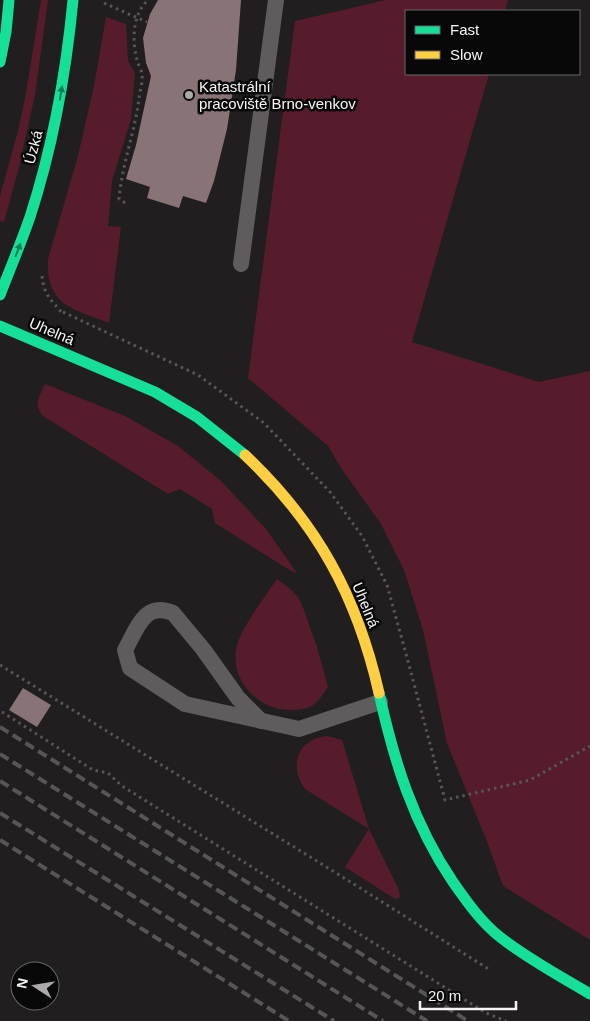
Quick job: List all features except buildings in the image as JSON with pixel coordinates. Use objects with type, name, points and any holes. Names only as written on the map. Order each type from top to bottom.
[{"type":"main road","points":[[0,62],[6,32],[9,0]]},
{"type":"main road","name":"Úzká","points":[[0,295],[34,206],[57,117],[73,0]]},
{"type":"main road","name":"Uhelná","points":[[0,326],[150,388],[179,404],[234,446],[259,469],[299,515],[332,564],[348,596],[362,631],[400,777],[417,819],[438,858],[465,900],[489,926],[517,948],[590,994]]},
{"type":"lane","points":[[241,264],[276,0]]},
{"type":"lane","points":[[261,720],[238,698],[203,649],[173,613],[156,609],[149,612],[143,618],[125,650],[130,668],[185,704],[299,729],[380,702]]},
{"type":"path","points":[[124,204],[119,199],[120,179],[136,120],[142,74],[137,60],[134,35],[136,18],[148,0]]},
{"type":"path","points":[[99,1],[147,22]]},
{"type":"path","points":[[0,665],[427,930]]},
{"type":"path","points":[[2,712],[93,770],[108,773],[122,786],[486,1013],[506,1021]]},
{"type":"path","points":[[445,800],[530,780],[590,746]]},
{"type":"shaded area","points":[[41,0],[48,0],[35,95],[19,167],[4,222],[0,221],[0,196],[18,131],[26,93]]},
{"type":"shaded area","points":[[386,0],[508,0],[505,10],[405,10],[405,75],[489,75],[412,342],[539,382],[590,371],[590,940],[503,886],[447,743],[423,630],[404,570],[381,524],[341,468],[328,446],[248,378],[295,21]]},
{"type":"shaded area","points":[[106,17],[126,24],[128,61],[135,73],[131,119],[112,181],[108,226],[121,227],[109,323],[84,314],[64,303],[56,296],[48,274],[48,259],[78,156],[94,86]]},
{"type":"shaded area","points":[[45,384],[125,416],[178,446],[221,481],[266,529],[297,573],[215,523],[212,509],[180,489],[168,494],[43,416],[38,408],[38,404]]},
{"type":"shaded area","points":[[277,579],[298,597],[317,647],[328,687],[315,703],[303,709],[279,709],[268,705],[250,692],[238,673],[236,650],[238,642],[253,614]]},
{"type":"shaded area","points":[[327,736],[342,740],[369,829],[305,789],[300,780],[297,762],[303,748],[317,738]]},
{"type":"shaded area","points":[[369,829],[398,888],[399,898],[395,899],[345,867]]},
{"type":"railway","points":[[0,727],[468,1021]]},
{"type":"railway","points":[[0,754],[427,1021]]},
{"type":"railway","points":[[0,781],[383,1021]]},
{"type":"railway","points":[[0,813],[334,1021]]},
{"type":"railway","points":[[0,840],[289,1021]]},
{"type":"traffic: fast","points":[[0,62],[6,32],[9,0]]},
{"type":"traffic: fast","points":[[0,295],[30,217],[52,137],[67,55],[73,0]]},
{"type":"traffic: fast","points":[[0,326],[155,392],[197,417],[245,455]]},
{"type":"traffic: fast","points":[[379,693],[398,767],[416,814],[439,860],[453,882],[480,918],[500,937],[533,960],[590,994]]},
{"type":"traffic: slow","points":[[245,455],[293,507],[331,563],[359,624],[379,693]]},
{"type":"place","name":"Katastrální pracoviště Brno-venkov","points":[[189,95]]}]
